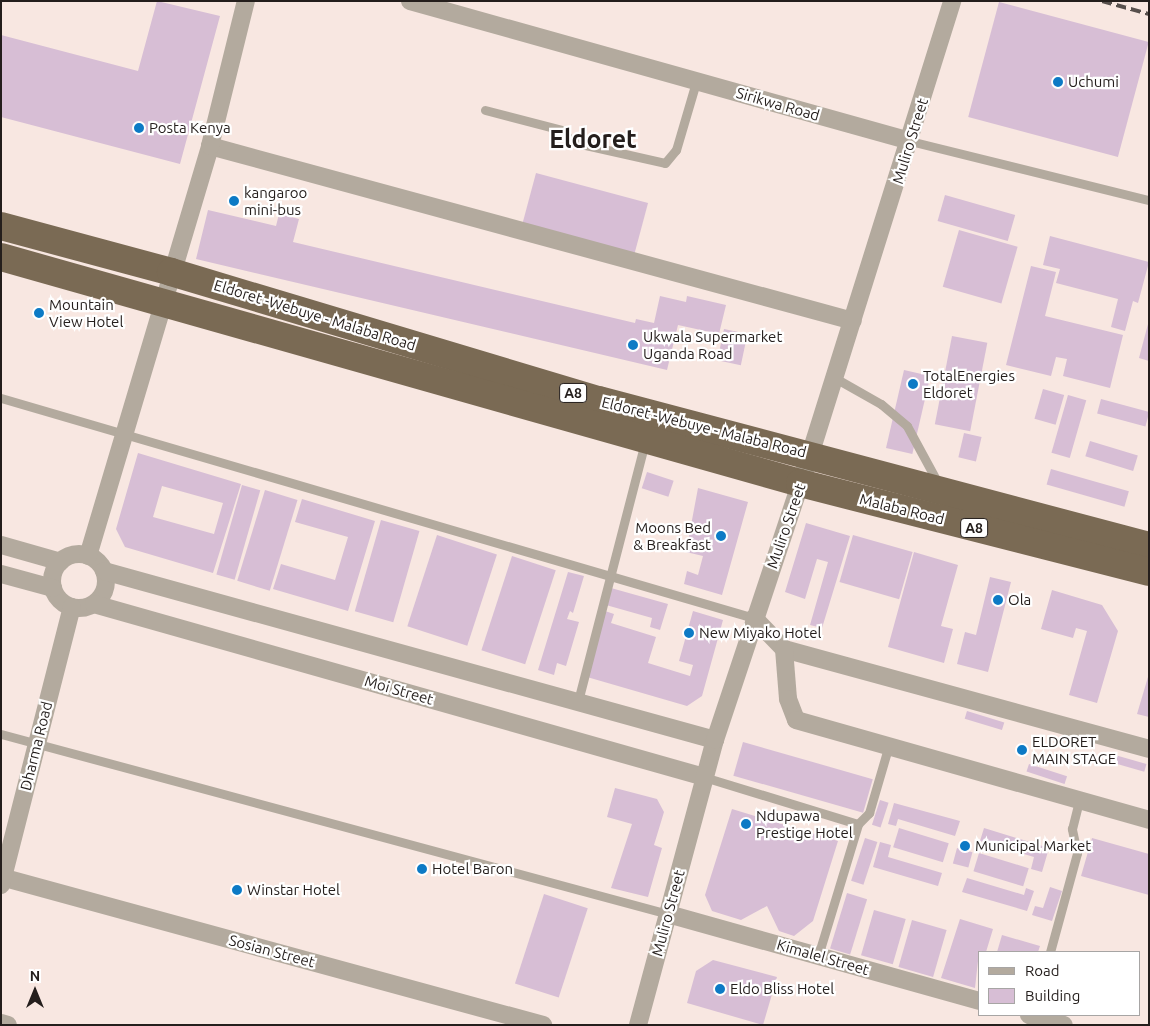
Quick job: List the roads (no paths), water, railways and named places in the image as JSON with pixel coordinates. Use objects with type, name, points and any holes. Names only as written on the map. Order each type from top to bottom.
[{"type":"highway","name":"Eldoret -Webuye - Malaba Road","points":[[1,226],[171,272],[599,400],[1149,546]]},
{"type":"highway","name":"Eldoret -Webuye - Malaba Road","points":[[1,258],[800,483]]},
{"type":"highway","name":"Malaba Road","points":[[800,483],[1149,572]]},
{"type":"street","points":[[88,556],[210,146],[246,1]]},
{"type":"street","name":"Sirikwa Road","points":[[410,1],[910,141]]},
{"type":"street","name":"Muliro Street","points":[[638,1025],[714,740],[835,378],[952,1]]},
{"type":"street","points":[[210,146],[853,320]]},
{"type":"street","points":[[1,546],[60,562]]},
{"type":"street","points":[[104,571],[105,589],[94,604],[72,607],[60,600],[53,588],[53,574],[60,562],[74,555],[88,556],[104,571],[714,740]]},
{"type":"street","points":[[1,574],[53,588]]},
{"type":"street","name":"Moi Street","points":[[94,604],[704,777]]},
{"type":"street","name":"Dharma Road","points":[[2,880],[72,607]]},
{"type":"street","points":[[754,618],[784,649],[1149,749]]},
{"type":"street","points":[[784,649],[788,699],[796,720],[888,748],[1149,820]]},
{"type":"street","name":"Sosian Street","points":[[2,880],[543,1025]]},
{"type":"street","name":"Kimalel Street","points":[[668,914],[978,1001]]},
{"type":"street","points":[[1035,1016],[1064,1025]]},
{"type":"street","points":[[1,1023],[8,1025]]},
{"type":"lane","points":[[486,110],[562,130],[572,142],[665,163],[676,150],[696,82]]},
{"type":"lane","name":"Sirikwa Road","points":[[910,141],[1149,200]]},
{"type":"lane","points":[[835,378],[881,404],[907,426],[930,462],[942,491]]},
{"type":"lane","points":[[1,398],[754,618]]},
{"type":"lane","points":[[578,701],[646,439]]},
{"type":"lane","points":[[1,734],[668,914]]},
{"type":"lane","points":[[818,956],[858,824],[869,813],[888,748]]},
{"type":"lane","points":[[704,777],[858,824]]},
{"type":"lane","points":[[1050,951],[1077,853],[1072,829],[1079,801]]},
{"type":"railway","points":[[1102,1],[1149,14]]},
{"type":"place","name":"Uchumi","points":[[1058,82]]},
{"type":"place","name":"Posta Kenya","points":[[139,128]]},
{"type":"place","name":"kangaroo mini-bus","points":[[234,201]]},
{"type":"place","name":"Mountain View Hotel","points":[[39,313]]},
{"type":"place","name":"Ukwala Supermarket Uganda Road","points":[[633,345]]},
{"type":"place","name":"TotalEnergies Eldoret","points":[[913,384]]},
{"type":"place","name":"Moons Bed & Breakfast","points":[[721,536]]},
{"type":"place","name":"Ola","points":[[998,600]]},
{"type":"place","name":"New Miyako Hotel","points":[[689,633]]},
{"type":"place","name":"ELDORET MAIN STAGE","points":[[1022,750]]},
{"type":"place","name":"Ndupawa Prestige Hotel","points":[[746,824]]},
{"type":"place","name":"Municipal Market","points":[[965,846]]},
{"type":"place","name":"Hotel Baron","points":[[422,869]]},
{"type":"place","name":"Winstar Hotel","points":[[237,890]]},
{"type":"place","name":"Eldo Bliss Hotel","points":[[720,989]]},
{"type":"district","name":"Eldoret","points":[[593,139]]}]
